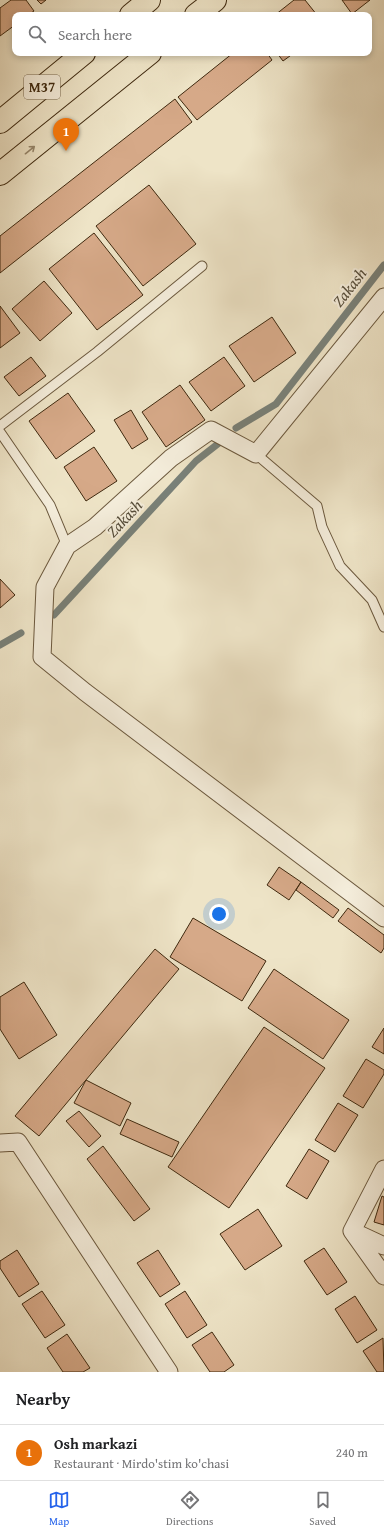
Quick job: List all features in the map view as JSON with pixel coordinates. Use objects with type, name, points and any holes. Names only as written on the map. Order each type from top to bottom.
[{"type":"main road","points":[[135,12],[149,0]]},
{"type":"main road","points":[[200,12],[215,0]]},
{"type":"main road","name":"M37","points":[[0,122],[80,56]]},
{"type":"main road","name":"M37","points":[[0,174],[146,56]]},
{"type":"street","points":[[384,296],[256,454],[210,430],[172,458],[95,527],[67,546],[45,587],[42,657],[85,692],[384,918]]},
{"type":"street","points":[[0,1143],[18,1142],[169,1372]]},
{"type":"street","points":[[352,1231],[384,1168]]},
{"type":"street","points":[[352,1231],[384,1246]]},
{"type":"street","points":[[352,1231],[384,1276]]},
{"type":"lane","points":[[0,426],[97,352],[202,266]]},
{"type":"lane","points":[[0,432],[50,505],[67,546]]},
{"type":"lane","points":[[256,454],[317,506],[322,527],[340,566],[372,600],[384,627]]},
{"type":"building","points":[[11,0],[26,0],[34,11],[12,12],[12,27],[0,36],[0,8]]},
{"type":"building","points":[[37,0],[46,0],[41,4]]},
{"type":"building","points":[[294,0],[305,0],[315,12],[279,12]]},
{"type":"building","points":[[342,0],[370,0],[355,12],[351,12]]},
{"type":"building","points":[[229,56],[269,56],[272,60],[197,120],[178,97]]},
{"type":"building","points":[[279,56],[290,56],[283,61]]},
{"type":"building","points":[[175,99],[192,122],[0,273],[0,236]]},
{"type":"building","points":[[149,185],[196,244],[143,286],[96,226]]},
{"type":"building","points":[[94,233],[143,295],[97,330],[49,269]]},
{"type":"building","points":[[44,281],[72,313],[40,341],[12,309]]},
{"type":"building","points":[[0,306],[20,333],[0,348]]},
{"type":"building","points":[[272,317],[296,353],[254,382],[229,346]]},
{"type":"building","points":[[31,357],[46,376],[19,396],[4,377]]},
{"type":"building","points":[[224,357],[245,386],[211,411],[189,382]]},
{"type":"building","points":[[180,385],[205,420],[166,447],[142,412]]},
{"type":"building","points":[[68,393],[95,431],[56,459],[29,421]]},
{"type":"building","points":[[131,410],[148,439],[132,449],[114,420]]},
{"type":"building","points":[[94,447],[117,481],[86,501],[64,467]]},
{"type":"building","points":[[0,579],[15,595],[0,608]]},
{"type":"building","points":[[279,867],[301,882],[289,900],[267,885]]},
{"type":"building","points":[[301,882],[339,910],[333,918],[296,890]]},
{"type":"building","points":[[348,908],[384,935],[384,948],[381,953],[338,921]]},
{"type":"building","points":[[193,918],[266,961],[242,1001],[170,957]]},
{"type":"building","points":[[155,949],[179,969],[39,1136],[15,1116]]},
{"type":"building","points":[[274,969],[349,1020],[323,1059],[248,1008]]},
{"type":"building","points":[[24,982],[57,1035],[19,1059],[0,1029],[0,997]]},
{"type":"building","points":[[264,1027],[325,1068],[229,1208],[168,1167]]},
{"type":"building","points":[[384,1028],[384,1054],[372,1047]]},
{"type":"building","points":[[366,1059],[384,1070],[384,1074],[363,1108],[343,1096]]},
{"type":"building","points":[[86,1080],[131,1103],[120,1126],[74,1103]]},
{"type":"building","points":[[338,1103],[358,1115],[335,1152],[315,1140]]},
{"type":"building","points":[[79,1111],[101,1136],[89,1147],[66,1121]]},
{"type":"building","points":[[127,1119],[179,1142],[172,1157],[120,1134]]},
{"type":"building","points":[[103,1146],[150,1209],[134,1221],[87,1159]]},
{"type":"building","points":[[309,1149],[329,1161],[307,1199],[286,1186]]},
{"type":"building","points":[[382,1196],[384,1197],[384,1225],[374,1222]]},
{"type":"building","points":[[258,1209],[282,1246],[245,1270],[220,1234]]},
{"type":"building","points":[[324,1248],[347,1282],[327,1295],[304,1261]]},
{"type":"building","points":[[17,1250],[39,1284],[19,1297],[0,1268],[0,1261]]},
{"type":"building","points":[[158,1250],[180,1284],[160,1297],[137,1263]]},
{"type":"building","points":[[42,1291],[65,1325],[45,1338],[22,1304]]},
{"type":"building","points":[[185,1291],[207,1325],[187,1338],[165,1304]]},
{"type":"building","points":[[355,1296],[377,1330],[357,1343],[335,1309]]},
{"type":"building","points":[[212,1332],[234,1365],[224,1372],[210,1372],[192,1345]]},
{"type":"building","points":[[67,1334],[90,1368],[83,1372],[63,1372],[47,1348]]},
{"type":"building","points":[[383,1338],[384,1372],[377,1372],[363,1351]]},
{"type":"waterway","name":"Zakash","points":[[236,428],[276,404],[384,265]]},
{"type":"waterway","name":"Zakash","points":[[54,615],[196,461],[219,443]]},
{"type":"waterway","name":"Zakash","points":[[0,645],[21,633]]},
{"type":"place","name":"Osh markazi","points":[[66,151]]}]
